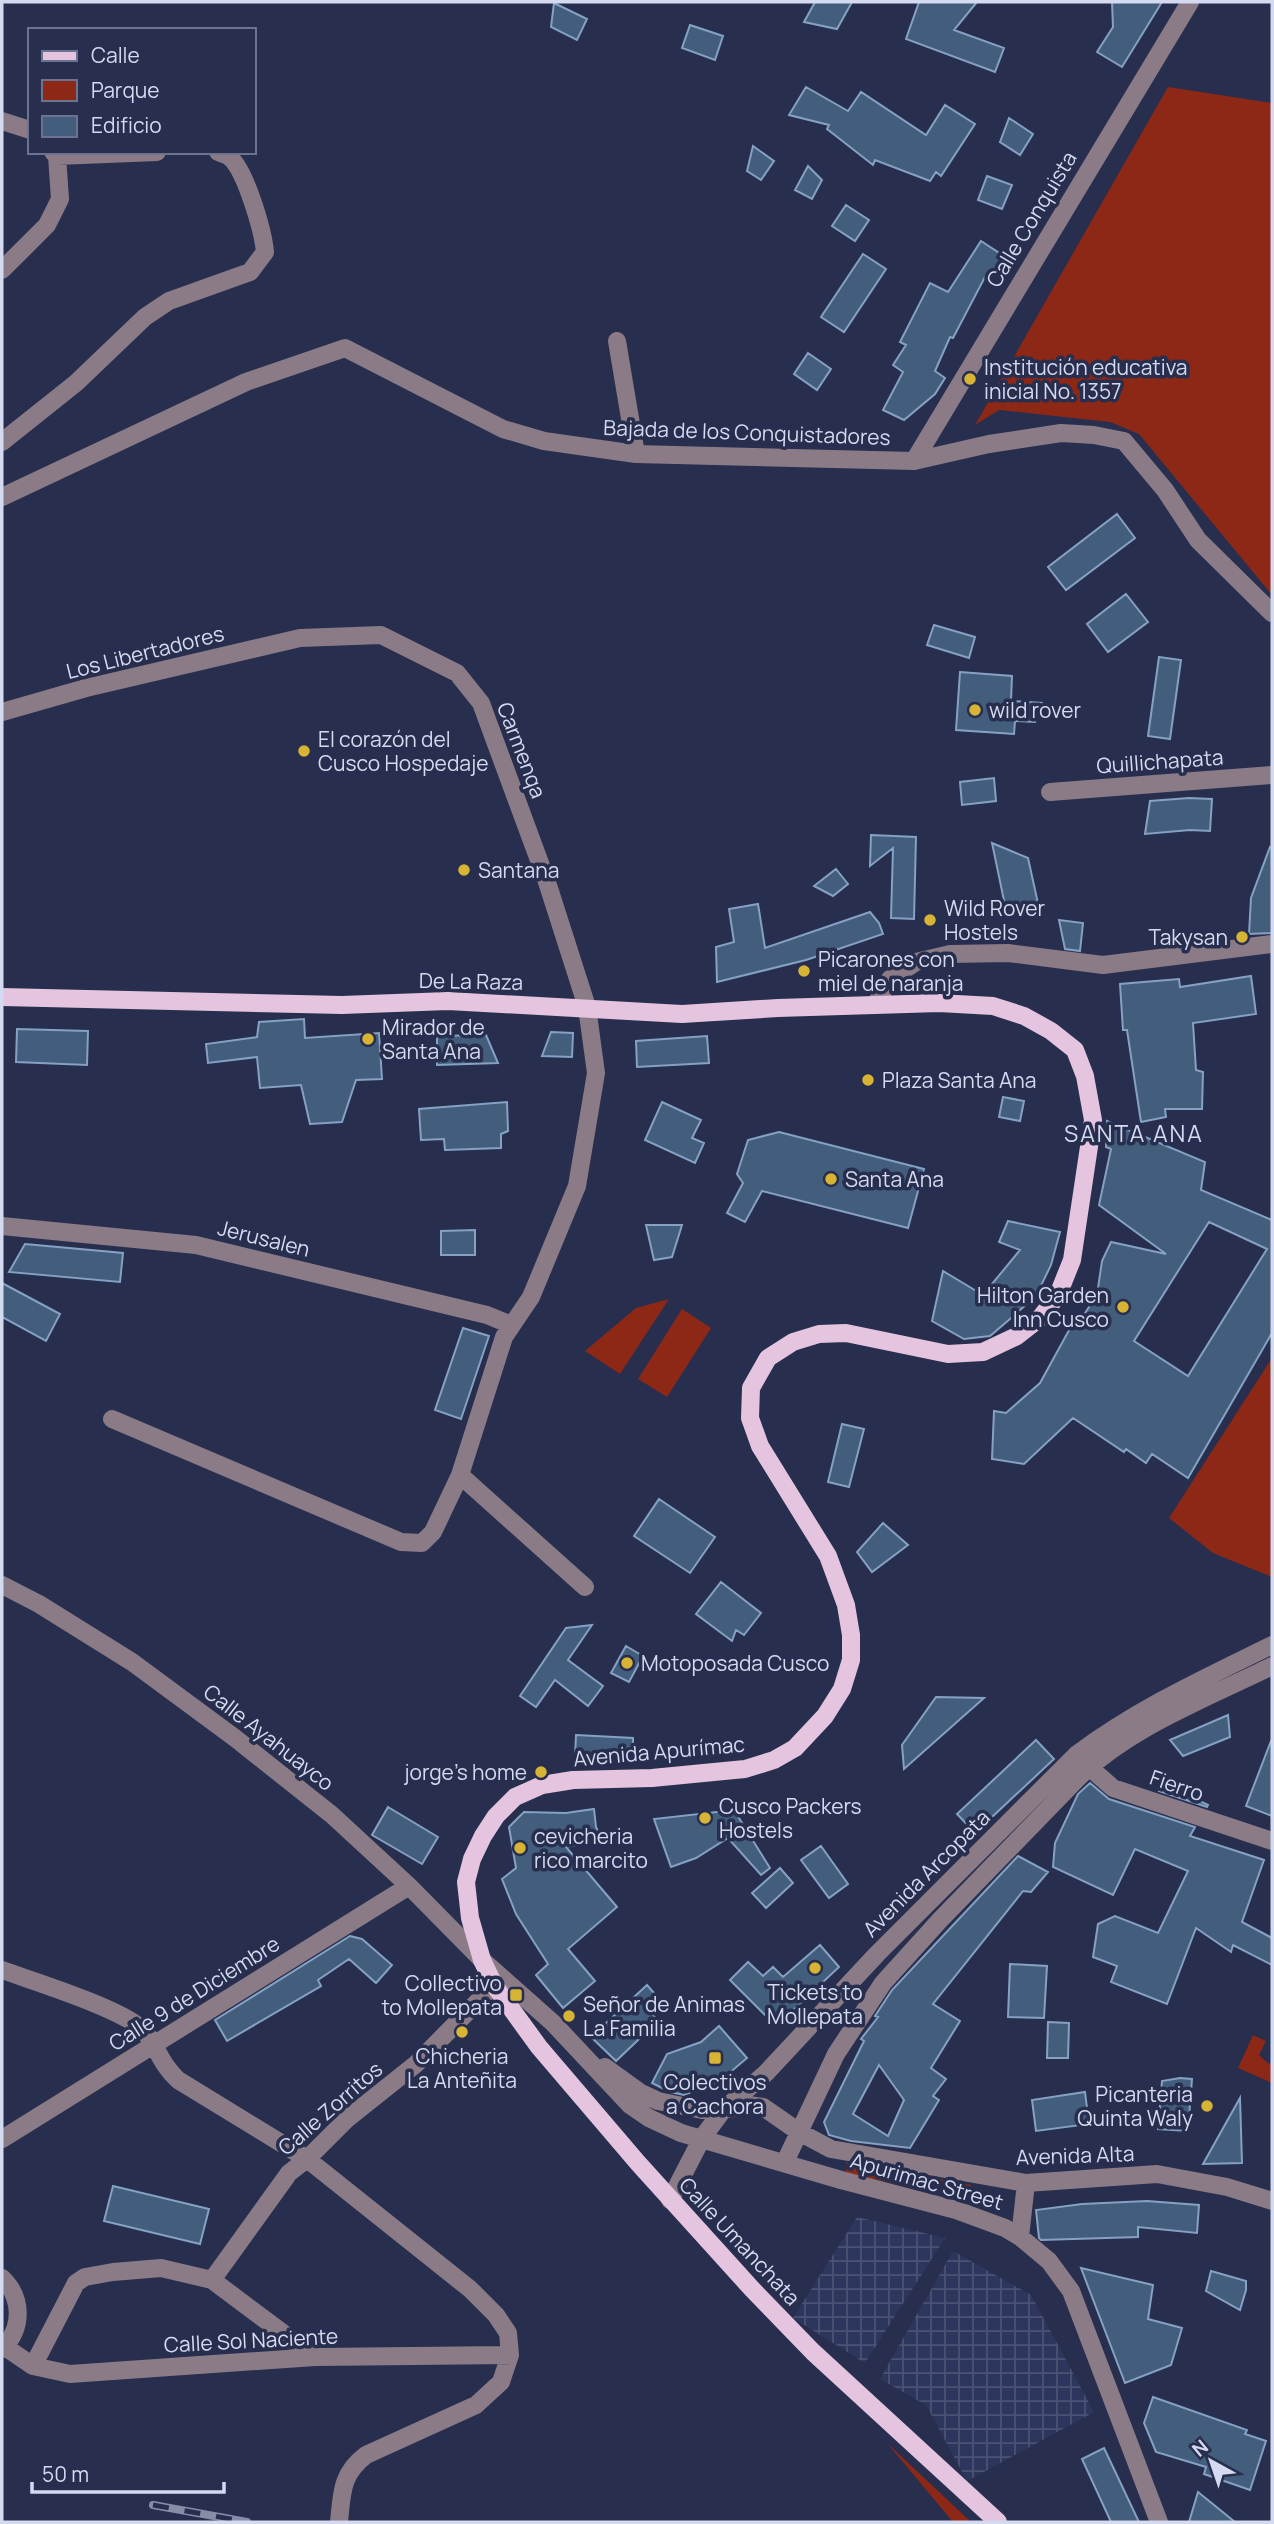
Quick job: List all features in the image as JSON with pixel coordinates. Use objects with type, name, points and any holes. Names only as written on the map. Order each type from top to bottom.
[{"type":"main road","name":"De La Raza","points":[[2,996],[342,1005],[448,1001],[682,1014],[940,1003]]},
{"type":"main road","name":"Avenida Apurímac","points":[[482,1960],[470,1918],[466,1882],[471,1858],[482,1836],[496,1816],[515,1797],[542,1785],[573,1780],[652,1778],[745,1769],[774,1760],[795,1748],[825,1716],[842,1689],[851,1660],[851,1635],[846,1605],[828,1556],[760,1446],[750,1418],[751,1388],[768,1358],[793,1342],[825,1333],[846,1333],[948,1354],[983,1352],[1017,1336],[1040,1318],[1058,1295],[1072,1260],[1093,1119],[1085,1076],[1075,1050],[1051,1031],[1024,1016],[992,1006],[940,1003]]},
{"type":"main road","name":"Calle Umanchata","points":[[482,1960],[494,1984],[539,2047],[670,2200],[813,2352],[998,2522]]},
{"type":"street","name":"Calle Conquista","points":[[914,461],[1190,2]]},
{"type":"street","points":[[2,121],[28,129]]},
{"type":"street","points":[[2,270],[47,225],[60,199],[55,154]]},
{"type":"street","points":[[2,442],[76,383],[145,317],[169,301],[250,272],[265,252],[264,234],[240,169],[225,154]]},
{"type":"street","points":[[617,341],[636,454]]},
{"type":"street","name":"Bajada de los Conquistadores","points":[[2,497],[246,382],[345,348],[503,429],[544,441],[636,454],[914,461],[989,444],[1061,433],[1094,435],[1124,441],[1165,490],[1198,540],[1272,613]]},
{"type":"street","name":"Carmenqa","points":[[112,1419],[401,1542],[422,1543],[433,1532],[460,1475],[504,1337],[531,1297],[577,1186],[596,1073],[587,1007],[547,882],[481,703],[457,673],[381,635],[300,638]]},
{"type":"street","name":"Los Libertadores","points":[[2,712],[86,688],[300,638]]},
{"type":"street","name":"Quillichapata","points":[[1050,792],[1272,775]]},
{"type":"street","points":[[875,1005],[890,979],[916,962],[950,954],[1008,953],[1103,965],[1272,944]]},
{"type":"street","name":"Jerusalen","points":[[2,1226],[196,1245],[487,1315],[511,1325]]},
{"type":"street","points":[[460,1475],[585,1587]]},
{"type":"street","name":"Calle Ayahuayco","points":[[2,1585],[39,1604],[132,1662],[235,1738],[332,1815],[409,1886],[482,1960]]},
{"type":"street","name":"Avenida Arcopata","points":[[785,2162],[836,2054],[883,1983],[1112,1728],[1272,1645]]},
{"type":"street","name":"Avenida Arcopata","points":[[670,2200],[702,2138],[723,2110],[766,2073],[877,1954],[1083,1761],[1272,1666]]},
{"type":"street","name":"Fierro","points":[[1083,1761],[1113,1788],[1272,1841]]},
{"type":"street","name":"Calle 9 de Diciembre","points":[[2,2139],[409,1886]]},
{"type":"street","name":"Apurimac Street","points":[[482,1960],[577,2047],[630,2105],[649,2118],[681,2133],[841,2180],[956,2210],[1020,2236],[1049,2262],[1071,2291],[1159,2522]]},
{"type":"street","points":[[2,1970],[83,1999],[128,2019],[144,2031],[164,2068],[178,2080],[307,2159],[478,2297],[496,2315],[508,2333],[510,2355],[501,2382],[476,2405],[366,2455],[355,2463],[347,2474],[339,2522]]},
{"type":"street","name":"Calle Zorritos","points":[[212,2280],[289,2173],[347,2119],[416,2064],[494,1984]]},
{"type":"street","name":"Apurimac Street","points":[[577,2047],[658,2101],[702,2110],[723,2110]]},
{"type":"street","name":"Avenida Alta","points":[[723,2110],[748,2105],[763,2107],[799,2132],[831,2149],[1026,2183],[1157,2174],[1227,2187],[1272,2201]]},
{"type":"street","points":[[1020,2236],[1026,2183]]},
{"type":"street","points":[[33,2366],[76,2283],[85,2277],[113,2272],[160,2269],[212,2280],[315,2357]]},
{"type":"street","points":[[2,2278],[10,2286],[18,2304],[18,2325],[4,2348]]},
{"type":"street","name":"Calle Sol Naciente","points":[[4,2348],[33,2366],[70,2374],[315,2357],[510,2355]]},
{"type":"shaded area","points":[[857,2217],[945,2238],[865,2363],[793,2318]]},
{"type":"shaded area","points":[[953,2251],[1031,2295],[1094,2412],[967,2481],[926,2405],[880,2379]]},
{"type":"green space","points":[[1168,87],[1272,103],[1272,595],[1139,434],[1110,422],[999,410],[975,425]]},
{"type":"green space","points":[[669,1299],[620,1374],[585,1351],[636,1308]]},
{"type":"green space","points":[[682,1309],[711,1328],[667,1397],[638,1379]]},
{"type":"green space","points":[[1272,1358],[1272,1577],[1213,1553],[1169,1518]]},
{"type":"green space","points":[[1253,2035],[1266,2041],[1259,2055],[1269,2064],[1272,2061],[1272,2083],[1238,2068]]},
{"type":"green space","points":[[847,2162],[971,2185],[968,2196],[845,2174]]},
{"type":"green space","points":[[887,2443],[971,2522],[953,2522]]},
{"type":"building","points":[[815,2],[852,2],[837,29],[804,22]]},
{"type":"building","points":[[919,2],[977,2],[954,30],[1004,48],[995,72],[906,39]]},
{"type":"building","points":[[1112,2],[1162,2],[1122,67],[1097,52],[1113,27]]},
{"type":"building","points":[[554,3],[587,19],[577,40],[551,27]]},
{"type":"building","points":[[690,25],[723,36],[715,60],[682,48]]},
{"type":"building","points":[[806,87],[848,111],[861,92],[926,135],[945,105],[975,124],[941,176],[936,172],[930,181],[875,160],[873,165],[827,129],[829,125],[789,115]]},
{"type":"building","points":[[1009,118],[1033,134],[1020,155],[1000,142]]},
{"type":"building","points":[[753,146],[774,161],[761,180],[747,171]]},
{"type":"building","points":[[808,166],[822,180],[812,199],[795,190]]},
{"type":"building","points":[[987,176],[1012,185],[1002,209],[978,200]]},
{"type":"building","points":[[846,205],[869,220],[855,241],[832,226]]},
{"type":"building","points":[[981,241],[1004,256],[990,277],[986,275],[953,338],[950,337],[935,371],[945,378],[935,394],[904,420],[883,410],[903,372],[893,365],[906,345],[900,342],[930,283],[948,292]]},
{"type":"building","points":[[863,254],[886,269],[844,332],[821,317]]},
{"type":"building","points":[[808,353],[831,369],[817,390],[794,374]]},
{"type":"building","points":[[1117,514],[1135,538],[1066,590],[1048,567]]},
{"type":"building","points":[[1126,594],[1148,622],[1108,652],[1087,624]]},
{"type":"building","points":[[934,625],[975,637],[969,658],[927,645]]},
{"type":"building","points":[[1159,657],[1181,660],[1170,739],[1148,736]]},
{"type":"building","points":[[960,672],[1012,676],[1011,701],[1042,703],[1035,722],[1015,721],[1014,734],[956,730]]},
{"type":"building","points":[[994,778],[996,801],[962,805],[960,782]]},
{"type":"building","points":[[1212,799],[1210,831],[1145,834],[1150,801]]},
{"type":"building","points":[[871,835],[916,837],[914,919],[891,918],[893,848],[870,866]]},
{"type":"building","points":[[992,843],[1028,858],[1039,908],[1007,915]]},
{"type":"building","points":[[1270,847],[1272,933],[1249,934],[1251,898]]},
{"type":"building","points":[[836,869],[848,884],[833,896],[814,886]]},
{"type":"building","points":[[758,904],[765,948],[870,912],[879,923],[883,934],[806,960],[717,982],[716,947],[734,942],[729,909]]},
{"type":"building","points":[[1059,920],[1083,923],[1080,951],[1065,949]]},
{"type":"building","points":[[1251,976],[1256,1014],[1193,1023],[1196,1070],[1203,1072],[1202,1109],[1165,1109],[1166,1117],[1141,1122],[1127,1030],[1123,1030],[1120,984],[1179,979],[1180,987]]},
{"type":"building","points":[[304,1019],[305,1038],[379,1033],[382,1079],[356,1080],[342,1122],[310,1124],[301,1085],[260,1088],[257,1057],[208,1063],[206,1044],[257,1037],[259,1022]]},
{"type":"building","points":[[17,1029],[88,1031],[87,1065],[16,1062]]},
{"type":"building","points":[[551,1032],[573,1033],[572,1057],[542,1056]]},
{"type":"building","points":[[486,1035],[498,1063],[437,1065],[437,1036]]},
{"type":"building","points":[[707,1036],[709,1063],[637,1067],[636,1041]]},
{"type":"building","points":[[1003,1097],[1024,1101],[1020,1121],[999,1117]]},
{"type":"building","points":[[507,1102],[508,1131],[501,1134],[501,1148],[445,1150],[444,1139],[421,1140],[419,1109]]},
{"type":"building","points":[[662,1102],[701,1120],[692,1138],[704,1143],[695,1163],[645,1140]]},
{"type":"building","name":"Hilton Garden Inn Cusco","points":[[1107,1121],[1205,1162],[1201,1190],[1272,1220],[1272,1333],[1188,1478],[1152,1454],[1146,1463],[1126,1449],[1124,1452],[1073,1418],[1024,1464],[992,1459],[994,1411],[1006,1413],[1040,1383],[1074,1321],[1079,1322],[1097,1295],[1102,1261],[1111,1242],[1166,1254],[1099,1205],[1111,1149],[1106,1147]],"holes":[[[1209,1222],[1267,1249],[1188,1376],[1134,1341]]]},
{"type":"building","name":"Santa Ana","points":[[779,1132],[924,1169],[908,1228],[762,1191],[745,1222],[727,1213],[743,1183],[737,1174],[748,1140]]},
{"type":"building","points":[[1008,1221],[1060,1232],[1051,1265],[1036,1296],[1010,1319],[990,1336],[964,1339],[932,1321],[943,1271],[983,1295],[1020,1250],[999,1242]]},
{"type":"building","points":[[646,1225],[682,1225],[672,1257],[654,1260]]},
{"type":"building","points":[[475,1230],[475,1255],[441,1255],[441,1231]]},
{"type":"building","points":[[25,1244],[123,1253],[120,1282],[9,1272]]},
{"type":"building","points":[[2,1283],[60,1314],[46,1341],[2,1317]]},
{"type":"building","points":[[463,1328],[489,1336],[461,1419],[435,1410]]},
{"type":"building","points":[[842,1424],[864,1429],[849,1487],[828,1482]]},
{"type":"building","points":[[659,1499],[715,1537],[690,1573],[634,1536]]},
{"type":"building","points":[[883,1523],[908,1545],[872,1572],[857,1552]]},
{"type":"building","points":[[721,1582],[761,1613],[744,1635],[736,1630],[732,1641],[696,1614]]},
{"type":"building","points":[[592,1625],[568,1660],[603,1686],[588,1706],[555,1680],[536,1707],[520,1696],[566,1628]]},
{"type":"building","points":[[626,1646],[643,1656],[629,1682],[611,1673]]},
{"type":"building","points":[[936,1697],[984,1698],[904,1769],[902,1745]]},
{"type":"building","points":[[1228,1715],[1230,1737],[1183,1756],[1170,1740]]},
{"type":"building","points":[[576,1735],[633,1738],[633,1747],[575,1756]]},
{"type":"building","points":[[1036,1740],[1054,1759],[975,1833],[957,1814]]},
{"type":"building","points":[[1272,1741],[1272,1816],[1246,1806]]},
{"type":"building","points":[[1159,1781],[1208,1805],[1207,1807],[1159,1791]]},
{"type":"building","points":[[1090,1783],[1109,1799],[1195,1827],[1190,1836],[1264,1860],[1242,1922],[1272,1938],[1272,1965],[1233,1945],[1231,1952],[1196,1928],[1167,2004],[1111,1982],[1117,1966],[1093,1957],[1098,1924],[1115,1916],[1158,1933],[1188,1871],[1135,1849],[1113,1895],[1053,1867],[1055,1843],[1078,1794]]},
{"type":"building","points":[[388,1807],[438,1837],[422,1864],[372,1835]]},
{"type":"building","points":[[594,1809],[596,1827],[603,1841],[566,1847],[617,1907],[568,1949],[595,1981],[563,2008],[536,1975],[548,1964],[516,1914],[502,1879],[516,1868],[509,1827],[524,1812],[566,1813]]},
{"type":"building","points":[[734,1810],[770,1868],[761,1875],[728,1838],[696,1858],[671,1867],[654,1819]]},
{"type":"building","points":[[821,1846],[848,1884],[829,1898],[801,1860]]},
{"type":"building","points":[[1018,1856],[1048,1872],[1031,1892],[1023,1891],[933,2004],[960,2021],[931,2068],[946,2079],[933,2096],[939,2100],[910,2148],[851,2141],[829,2135],[824,2122],[864,2041],[861,2039],[878,2017],[875,2016],[892,1990]],"holes":[[[879,2065],[904,2100],[888,2136],[853,2114]]]},
{"type":"building","points":[[780,1868],[793,1883],[766,1908],[752,1893]]},
{"type":"building","points":[[350,1936],[362,1939],[392,1965],[376,1983],[349,1959],[318,1980],[321,1986],[227,2041],[215,2020]]},
{"type":"building","points":[[820,1945],[839,1967],[776,2026],[730,1980],[748,1962],[763,1976],[773,1967],[783,1977]]},
{"type":"building","points":[[1010,1964],[1047,1966],[1044,2018],[1008,2017]]},
{"type":"building","points":[[647,1985],[661,2001],[650,2011],[658,2021],[616,2061],[591,2037]]},
{"type":"building","points":[[1048,2022],[1069,2023],[1068,2058],[1047,2058]]},
{"type":"building","points":[[719,2026],[747,2058],[720,2081],[684,2095],[670,2092],[652,2083],[667,2054],[701,2042]]},
{"type":"building","points":[[1192,2079],[1188,2131],[1158,2129],[1162,2081]]},
{"type":"building","points":[[1085,2092],[1089,2124],[1036,2131],[1032,2100]]},
{"type":"building","points":[[1240,2098],[1242,2163],[1203,2164]]},
{"type":"building","points":[[113,2186],[209,2209],[200,2244],[104,2221]]},
{"type":"building","points":[[1147,2201],[1199,2205],[1197,2233],[1138,2227],[1138,2237],[1039,2238],[1036,2210],[1082,2204]]},
{"type":"building","points":[[1081,2268],[1153,2285],[1148,2319],[1182,2328],[1171,2365],[1125,2383]]},
{"type":"building","points":[[1211,2271],[1246,2281],[1240,2310],[1206,2291]]},
{"type":"building","points":[[1153,2397],[1247,2430],[1245,2434],[1266,2441],[1250,2490],[1204,2474],[1206,2467],[1156,2452],[1144,2423]]},
{"type":"building","points":[[1104,2448],[1139,2522],[1111,2522],[1082,2459]]},
{"type":"building","points":[[1198,2492],[1235,2522],[1189,2522]]},
{"type":"railway","points":[[153,2505],[247,2522]]},
{"type":"place","name":"Institución educativa inicial No. 1357","points":[[970,379]]},
{"type":"place","name":"wild rover","points":[[975,710]]},
{"type":"place","name":"El corazón del Cusco Hospedaje","points":[[304,751]]},
{"type":"place","name":"Santana","points":[[464,870]]},
{"type":"place","name":"Wild Rover Hostels","points":[[930,920]]},
{"type":"place","name":"Takysan","points":[[1242,937]]},
{"type":"place","name":"Picarones con miel de naranja","points":[[804,971]]},
{"type":"place","name":"Mirador de Santa Ana","points":[[368,1039]]},
{"type":"place","name":"Plaza Santa Ana","points":[[868,1080]]},
{"type":"place","name":"Santa Ana","points":[[831,1179]]},
{"type":"place","name":"Hilton Garden Inn Cusco","points":[[1123,1307]]},
{"type":"place","name":"Motoposada Cusco","points":[[627,1663]]},
{"type":"place","name":"jorge’s home","points":[[541,1772]]},
{"type":"place","name":"Cusco Packers Hostels","points":[[705,1818]]},
{"type":"place","name":"cevicheria rico marcito","points":[[520,1848]]},
{"type":"place","name":"Tickets to Mollepata","points":[[815,1968]]},
{"type":"place","name":"Collectivo to Mollepata","points":[[516,1995]]},
{"type":"place","name":"Señor de Animas La Familia","points":[[569,2016]]},
{"type":"place","name":"Chicheria La Anteñita","points":[[462,2032]]},
{"type":"place","name":"Colectivos a Cachora","points":[[715,2058]]},
{"type":"place","name":"Picanteria Quinta Waly","points":[[1207,2106]]},
{"type":"district","name":"SANTA ANA","points":[[1134,1133]]}]
